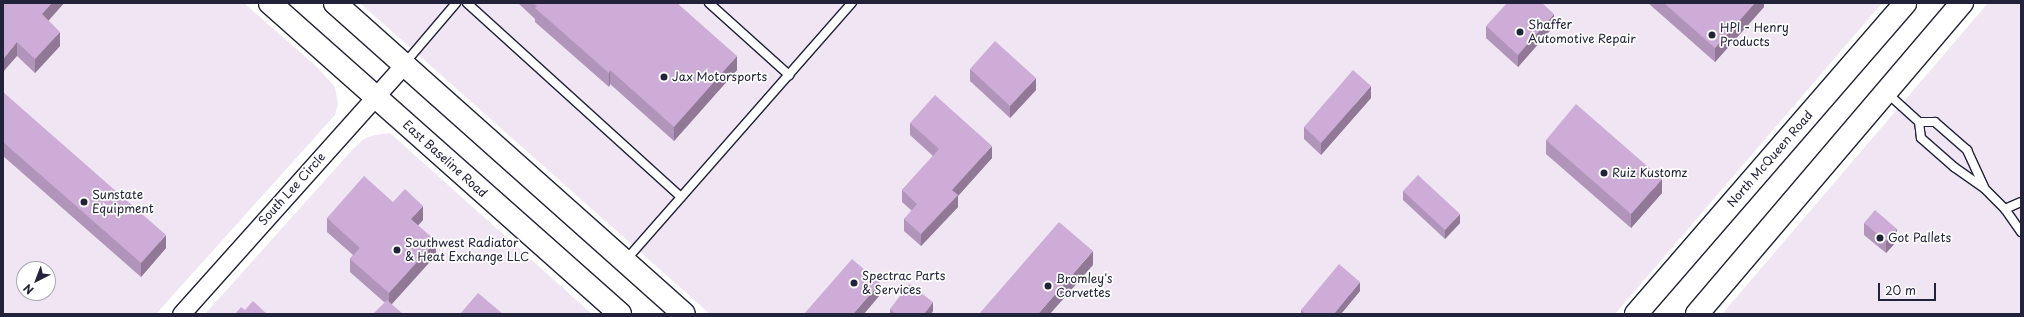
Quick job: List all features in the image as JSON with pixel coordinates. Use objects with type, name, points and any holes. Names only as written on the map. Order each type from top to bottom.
[{"type":"main road","name":"East Baseline Road","points":[[270,3],[620,314]]},
{"type":"main road","points":[[335,3],[684,314]]},
{"type":"main road","name":"North McQueen Road","points":[[1636,314],[1905,3]]},
{"type":"main road","points":[[1697,314],[1962,3]]},
{"type":"street","name":"South Lee Circle","points":[[181,314],[404,65]]},
{"type":"lane","points":[[404,65],[456,3]]},
{"type":"lane","points":[[467,3],[681,197]]},
{"type":"lane","points":[[709,3],[789,75]]},
{"type":"lane","points":[[625,261],[852,3]]},
{"type":"lane","points":[[1886,92],[1919,122],[1921,138],[1954,167],[1984,188],[2005,210],[2021,232]]},
{"type":"lane","points":[[1919,122],[1935,122],[1967,150],[1984,188]]},
{"type":"lane","points":[[2005,210],[2021,202]]},
{"type":"shaded area","points":[[3,3],[244,3],[318,68],[335,87],[338,104],[335,115],[156,314],[3,314]]},
{"type":"shaded area","points":[[360,3],[1882,3],[1615,314],[710,314]]},
{"type":"shaded area","points":[[1988,3],[2021,3],[2021,314],[1722,314]]},
{"type":"shaded area","points":[[390,133],[592,314],[205,314],[353,149],[364,139],[374,135]]},
{"type":"building","points":[[3,3],[52,3],[42,14],[60,32],[35,59],[17,42],[3,59]]},
{"type":"building","name":"Jax Motorsports","points":[[533,3],[677,3],[737,56],[674,127],[610,70],[609,73],[535,8],[537,6]]},
{"type":"building","name":"Shaffer Automotive Repair","points":[[1507,3],[1542,3],[1554,14],[1518,55],[1486,26]]},
{"type":"building","points":[[1664,3],[1755,3],[1715,48]]},
{"type":"building","points":[[995,41],[1036,78],[1010,106],[970,69]]},
{"type":"building","points":[[1353,70],[1371,86],[1321,143],[1304,127]]},
{"type":"building","name":"Sunstate Equipment","points":[[3,92],[166,235],[141,263],[3,142]]},
{"type":"building","points":[[935,95],[992,146],[952,190],[958,195],[921,234],[904,219],[917,204],[902,190],[939,149],[910,123]]},
{"type":"building","name":"Ruiz Kustomz","points":[[1576,104],[1662,179],[1631,214],[1546,140]]},
{"type":"building","points":[[1418,175],[1460,214],[1445,230],[1403,191]]},
{"type":"building","name":"Southwest Radiator & Heat Exchange LLC","points":[[364,176],[393,202],[405,189],[423,206],[411,219],[436,241],[389,293],[350,259],[360,248],[327,218]]},
{"type":"building","points":[[1875,210],[1897,229],[1886,241],[1864,223]]},
{"type":"building","points":[[1059,222],[1093,251],[1038,314],[979,314]]},
{"type":"building","name":"Spectrac Parts & Services","points":[[852,259],[880,283],[853,314],[804,314]]},
{"type":"building","points":[[1339,264],[1360,282],[1334,314],[1306,314],[1301,310]]},
{"type":"building","points":[[909,284],[933,302],[924,314],[896,314],[890,309]]},
{"type":"building","points":[[478,293],[503,314],[460,314]]},
{"type":"building","points":[[387,300],[403,314],[373,314]]},
{"type":"building","points":[[253,301],[267,314],[235,314],[241,307],[245,310]]},
{"type":"place","name":"Shaffer Automotive Repair","points":[[1520,32]]},
{"type":"place","name":"HPI - Henry Products","points":[[1712,35]]},
{"type":"place","name":"Jax Motorsports","points":[[664,77]]},
{"type":"place","name":"Ruiz Kustomz","points":[[1604,173]]},
{"type":"place","name":"Sunstate Equipment","points":[[84,202]]},
{"type":"place","name":"Got Pallets","points":[[1880,238]]},
{"type":"place","name":"Southwest Radiator & Heat Exchange LLC","points":[[397,250]]},
{"type":"place","name":"Spectrac Parts & Services","points":[[854,283]]},
{"type":"place","name":"Bromley's Corvettes","points":[[1048,286]]}]
